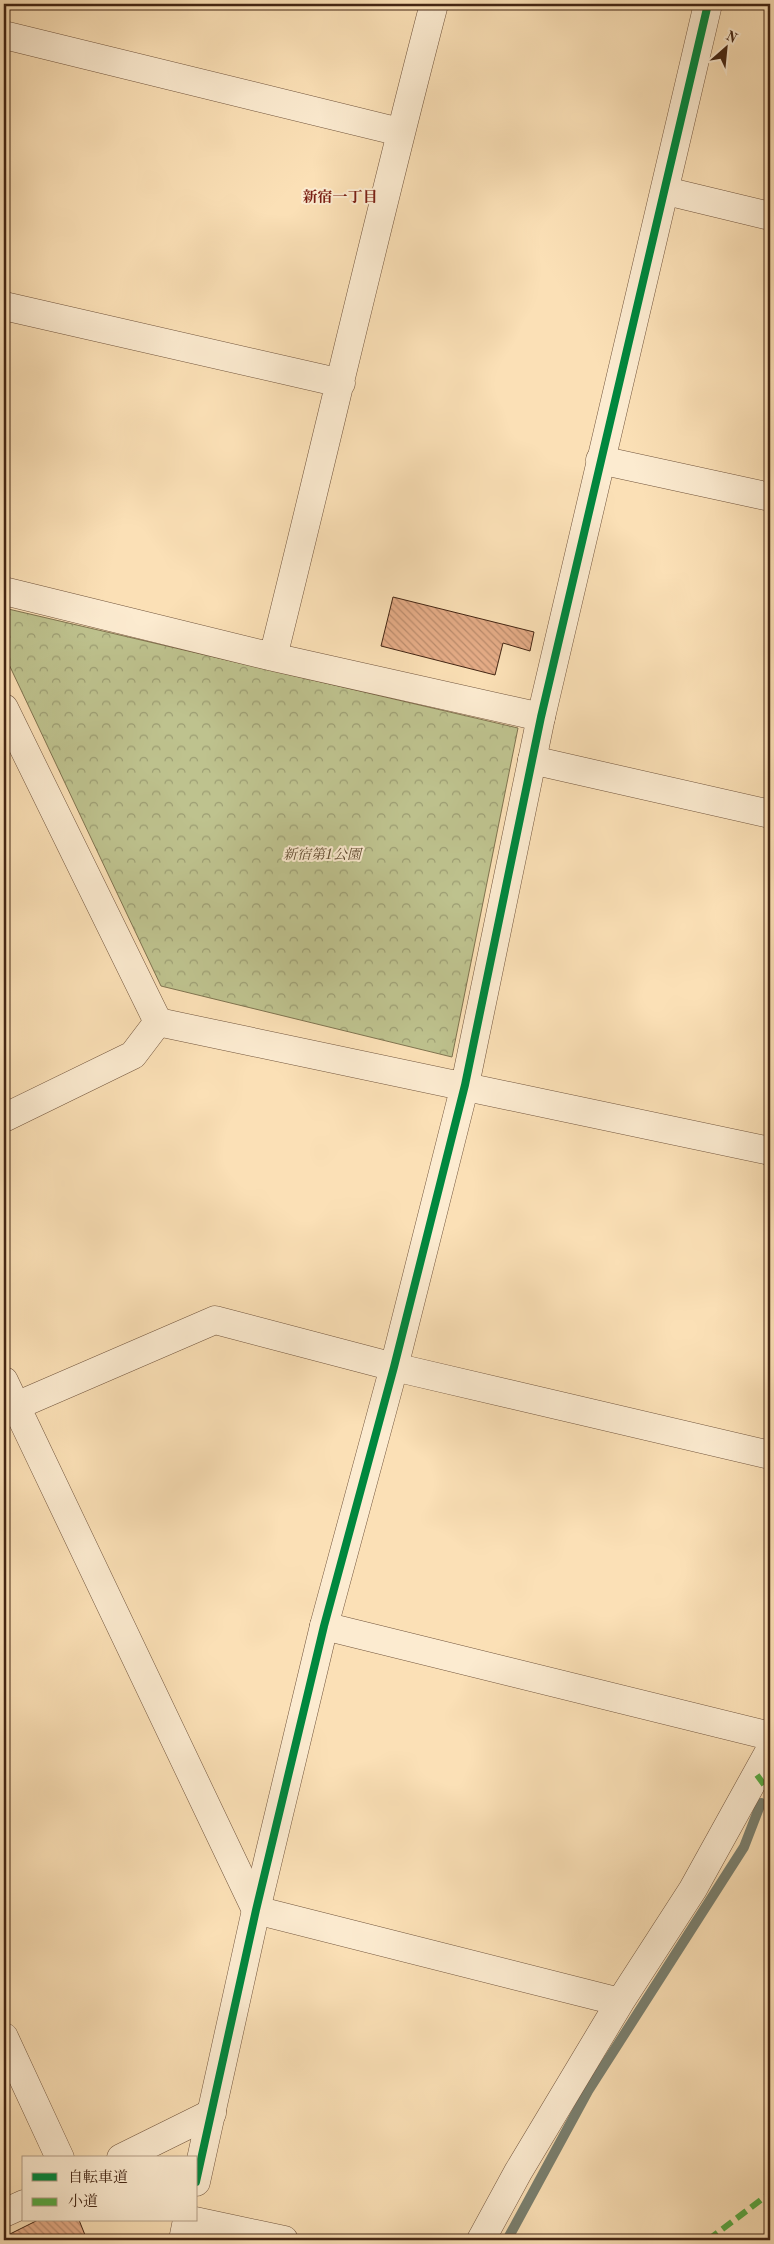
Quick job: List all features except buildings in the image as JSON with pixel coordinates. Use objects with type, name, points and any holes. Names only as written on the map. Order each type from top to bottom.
[{"type":"street","points":[[273,657],[341,383],[400,132],[434,4]]},
{"type":"street","points":[[198,2174],[256,1910],[324,1626],[394,1367],[466,1085],[541,717],[600,460],[666,191],[708,4]]},
{"type":"street","points":[[4,35],[400,132]]},
{"type":"street","points":[[666,191],[770,216]]},
{"type":"street","points":[[4,306],[341,383]]},
{"type":"street","points":[[600,460],[770,497]]},
{"type":"street","points":[[4,591],[273,657],[541,717]]},
{"type":"street","points":[[4,708],[158,1022]]},
{"type":"street","points":[[532,760],[770,814]]},
{"type":"street","points":[[158,1022],[466,1085],[770,1152]]},
{"type":"street","points":[[4,1118],[133,1055],[158,1022]]},
{"type":"street","points":[[16,1406],[215,1320],[394,1367],[770,1455]]},
{"type":"street","points":[[4,1380],[256,1910]]},
{"type":"street","points":[[324,1626],[770,1736]]},
{"type":"street","points":[[481,2240],[518,2172],[620,2002],[694,1889],[770,1750]]},
{"type":"street","points":[[256,1910],[620,2002]]},
{"type":"street","points":[[4,2037],[59,2156]]},
{"type":"street","points":[[125,2156],[212,2114]]},
{"type":"street","points":[[4,2213],[22,2205]]},
{"type":"street","points":[[183,2240],[188,2222]]},
{"type":"street","points":[[198,2222],[284,2240]]},
{"type":"green space","name":"新宿第1公園","points":[[4,608],[518,728],[452,1057],[161,986],[4,654]]},
{"type":"waterway","points":[[507,2240],[588,2091],[744,1847],[761,1803]]},
{"type":"marked path","points":[[757,1775],[770,1793]]},
{"type":"marked path","points":[[708,2240],[770,2193]]},
{"type":"cycle path","points":[[198,2173],[256,1910],[324,1626],[394,1367],[465,1085],[541,717],[708,4]]},
{"type":"district","name":"新宿一丁目","points":[[340,197]]}]
